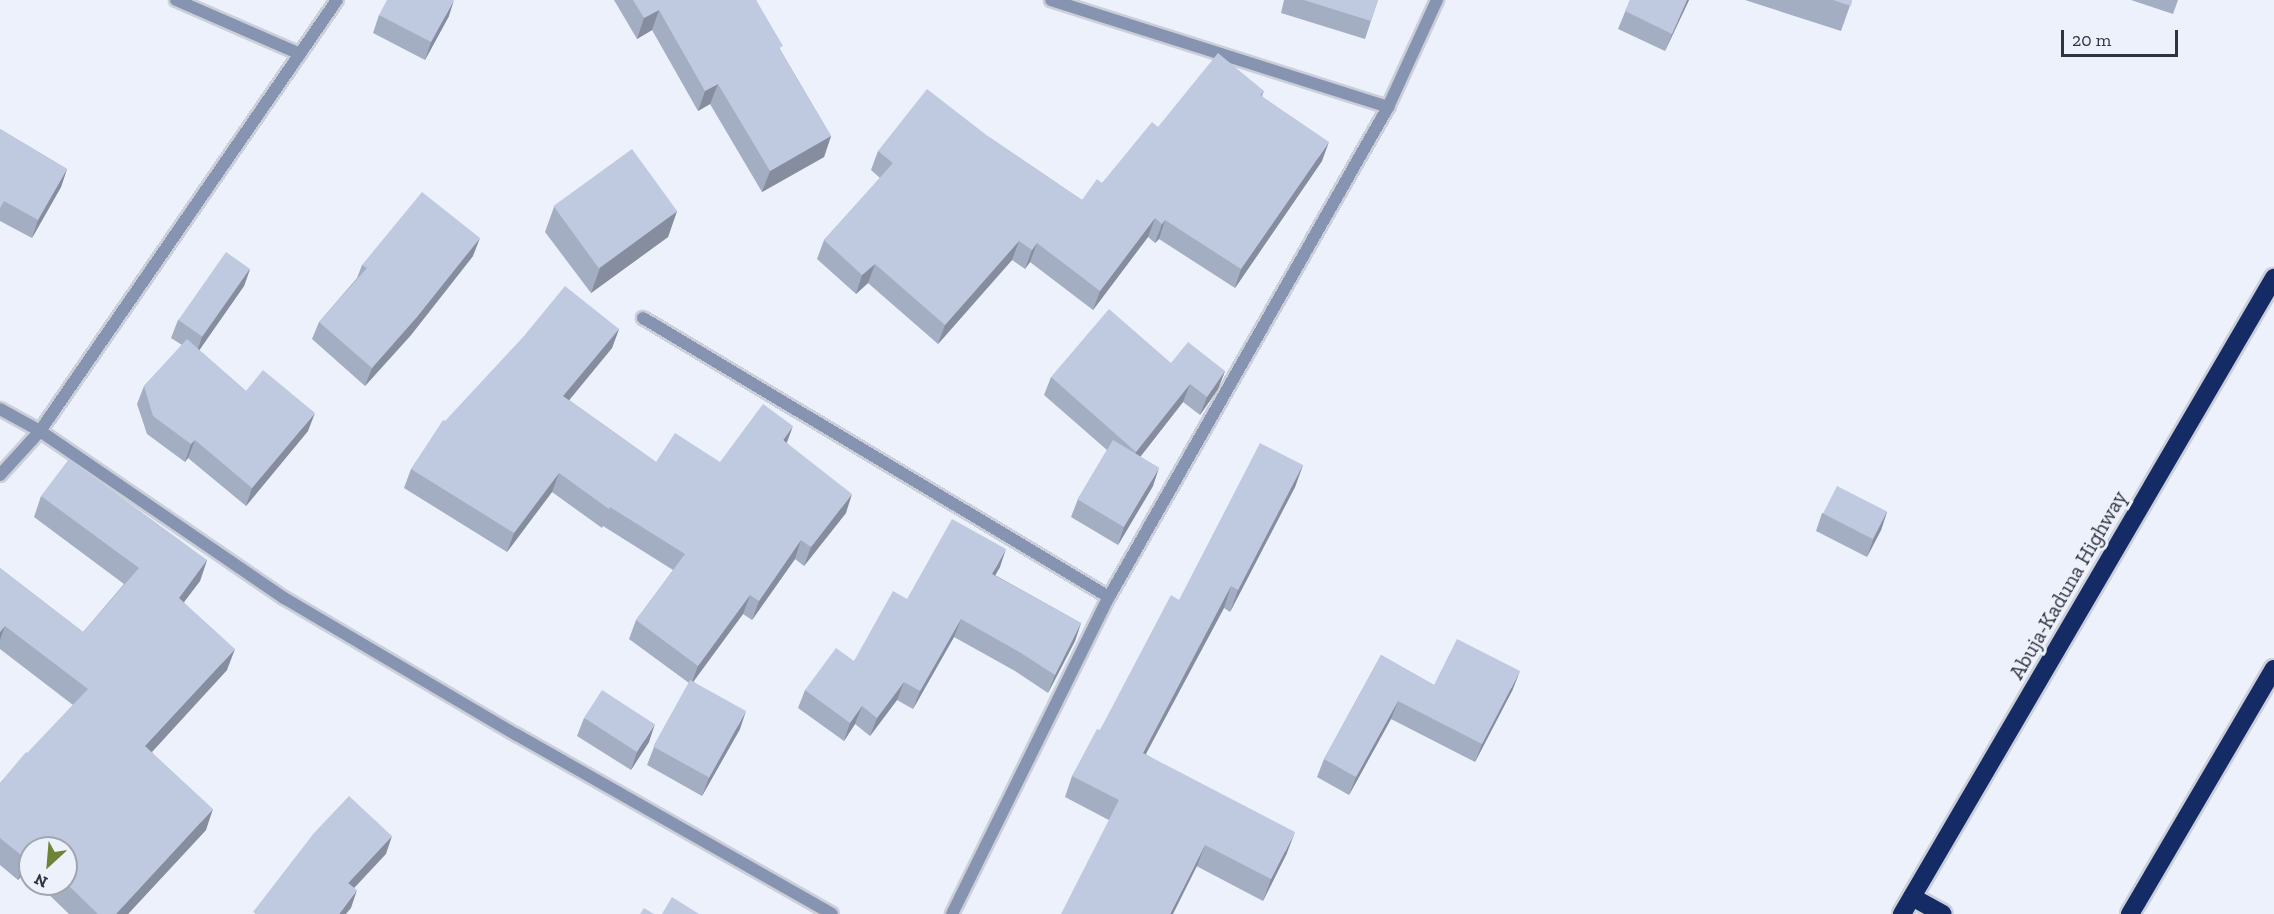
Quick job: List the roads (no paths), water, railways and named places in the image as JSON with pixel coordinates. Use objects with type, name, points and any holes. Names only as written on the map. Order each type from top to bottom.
[{"type":"highway","name":"Abuja-Kaduna Highway","points":[[1902,914],[2274,278]]},
{"type":"highway","points":[[2130,914],[2274,669]]},
{"type":"highway","points":[[1912,897],[1943,914]]},
{"type":"street","points":[[176,0],[300,54]]},
{"type":"street","points":[[0,475],[40,431],[337,0]]},
{"type":"street","points":[[1051,0],[1388,107]]},
{"type":"street","points":[[952,914],[1109,597],[1388,107],[1437,0]]},
{"type":"street","points":[[643,318],[1109,597]]},
{"type":"street","points":[[0,409],[40,431],[284,598],[517,735],[832,914]]}]
